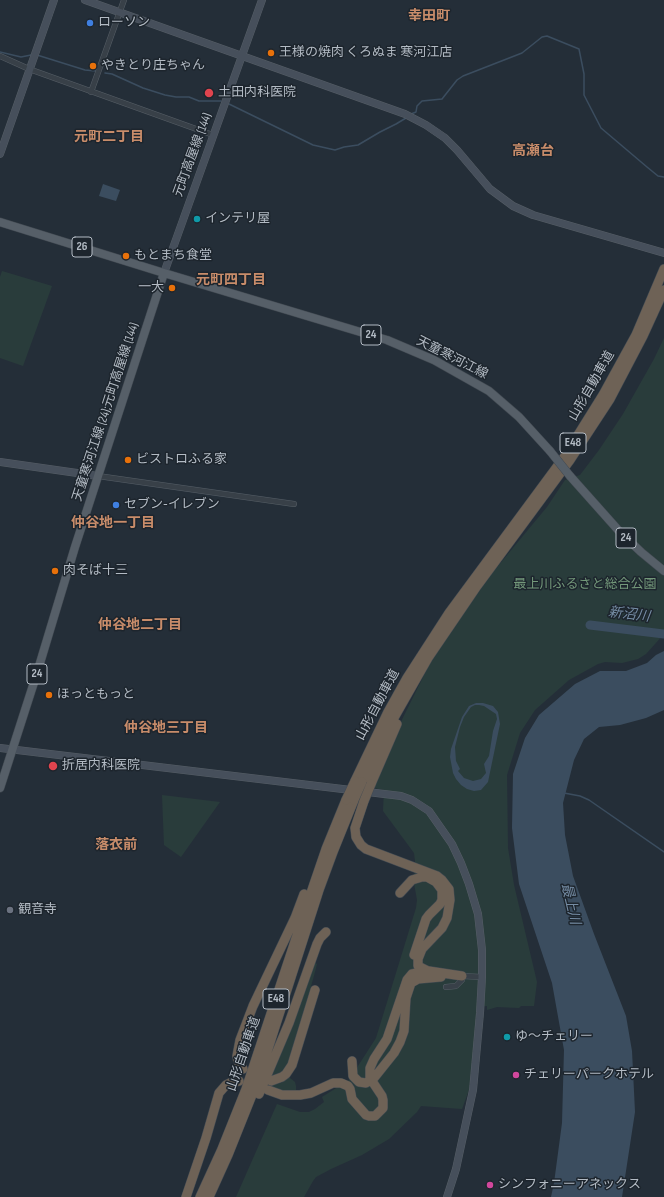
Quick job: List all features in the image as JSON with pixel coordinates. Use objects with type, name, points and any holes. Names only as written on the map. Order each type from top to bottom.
[{"type":"highway","name":"山形自動車道","points":[[363,782],[378,731],[407,678],[582,430],[636,335],[664,269]]},
{"type":"highway","name":"山形自動車道","points":[[461,602],[566,466],[588,433],[626,369],[664,290]]},
{"type":"highway","name":"山形自動車道","points":[[200,1197],[222,1149],[246,1089],[315,881],[350,800],[363,782],[395,716],[453,613]]},
{"type":"highway","points":[[363,782],[364,801],[355,828],[356,837],[361,845],[366,849],[437,876],[449,889],[450,900],[447,918],[442,928],[422,949],[417,964],[420,968],[429,971],[462,976]]},
{"type":"highway","name":"山形自動車道","points":[[210,1194],[236,1137],[258,1080],[350,800]]},
{"type":"highway","points":[[243,1070],[237,1056],[240,1040],[257,999],[295,918],[334,822],[350,800]]},
{"type":"highway","points":[[400,893],[412,880],[422,877],[427,877],[436,882],[442,890],[442,900],[426,919],[412,962],[412,968],[415,973],[421,976],[438,977]]},
{"type":"highway","points":[[210,1194],[223,1174],[249,1117],[289,1023],[317,944],[326,932]]},
{"type":"highway","points":[[268,1090],[282,1094],[300,1095],[333,1083],[341,1083],[348,1086],[352,1099],[366,1115],[372,1117],[375,1116],[383,1108],[384,1104],[382,1096],[371,1081],[369,1073],[371,1063],[387,1039],[407,980],[415,973],[429,971]]},
{"type":"highway","points":[[352,1061],[352,1071],[356,1080],[362,1083],[371,1081],[394,1053],[400,1042],[404,1031],[406,998],[411,983],[418,979],[462,976]]},
{"type":"highway","points":[[271,1081],[286,1074],[292,1065],[315,990]]},
{"type":"highway","points":[[186,1197],[206,1138],[219,1093],[226,1085],[239,1081]]},
{"type":"main road","name":"26","points":[[0,222],[164,273]]},
{"type":"main road","name":"天童寒河江線","points":[[164,273],[387,340],[434,360],[489,390],[519,417],[550,451],[570,476],[641,552],[664,571]]},
{"type":"main road","name":"天童寒河江線 (24);元町高屋線 (144)","points":[[0,788],[75,547],[164,273]]},
{"type":"street","points":[[0,154],[28,69],[54,0]]},
{"type":"street","points":[[85,0],[405,114],[426,125],[449,142],[490,189],[513,206],[533,215],[664,253]]},
{"type":"street","points":[[91,92],[124,0]]},
{"type":"street","name":"元町高屋線 (144)","points":[[164,273],[262,0]]},
{"type":"street","points":[[0,56],[28,69],[214,135]]},
{"type":"street","points":[[0,462],[294,504]]},
{"type":"street","points":[[0,748],[401,796],[412,800],[429,811],[452,844],[461,863],[478,914],[482,950],[482,977],[473,1090],[458,1164],[447,1197]]},
{"type":"street","points":[[446,987],[456,986],[462,980],[462,976],[482,977]]},
{"type":"green space","points":[[2,271],[52,286],[23,366],[0,358],[0,277]]},
{"type":"green space","name":"最上川ふるさと総合公園","points":[[664,338],[664,634],[646,654],[638,659],[622,663],[605,662],[598,664],[569,680],[535,710],[520,733],[507,775],[508,848],[514,885],[537,982],[534,1006],[521,1006],[519,1008],[497,1007],[487,1010],[487,1006],[478,1007],[469,1090],[462,1109],[421,1106],[417,1112],[389,1139],[362,1155],[316,1177],[304,1197],[236,1197],[277,1104],[300,1112],[309,1112],[315,1109],[324,1102],[322,1097],[349,1080],[376,1038],[416,908],[417,900],[414,883],[414,853],[383,811],[384,790],[374,788],[393,738],[428,667],[445,639],[493,572],[547,507],[565,480],[580,475],[599,450],[623,414]]},
{"type":"green space","points":[[162,795],[220,802],[181,857],[164,845]]},
{"type":"green space","points":[[315,963],[317,964],[315,972],[289,1065],[286,1071],[270,1077]]},
{"type":"green space","points":[[287,1078],[290,1078],[295,1082],[296,1091],[278,1091],[267,1085],[281,1083]]},
{"type":"water","points":[[103,184],[120,190],[116,201],[99,196]]},
{"type":"water","name":"最上川","points":[[664,651],[664,710],[646,718],[620,725],[599,727],[584,739],[574,760],[563,803],[565,835],[573,876],[626,1016],[632,1051],[635,1112],[622,1197],[551,1197],[562,1123],[564,1050],[552,983],[519,884],[512,828],[513,774],[525,738],[539,715],[575,684],[600,671],[626,671],[647,663],[656,655]]},
{"type":"water","points":[[476,703],[483,703],[493,706],[498,712],[500,724],[488,782],[481,790],[474,791],[461,785],[456,779],[453,773],[450,757],[451,749],[462,717],[469,706]],"holes":[[[479,705],[484,706],[496,714],[497,719],[493,731],[489,756],[484,764],[486,773],[481,779],[473,781],[464,778],[458,771],[460,769],[456,761],[455,747],[464,717],[471,707]]]},
{"type":"waterway","points":[[411,114],[416,112],[417,106],[422,101],[442,99],[457,80],[463,76],[522,53],[542,37],[547,36],[579,49],[584,74],[584,95],[601,128],[658,176],[664,177]]},
{"type":"waterway","points":[[0,52],[21,57],[31,55]]},
{"type":"waterway","points":[[37,55],[85,70],[96,71]]},
{"type":"waterway","points":[[105,73],[112,74],[143,88],[165,95],[189,97],[199,101],[221,101]]},
{"type":"waterway","points":[[229,104],[313,145],[335,150],[358,145],[406,118]]},
{"type":"waterway","name":"新沼川","points":[[590,625],[664,634]]},
{"type":"waterway","points":[[564,793],[580,796],[589,800],[664,852]]},
{"type":"place","name":"ローソン","points":[[90,23]]},
{"type":"place","name":"王様の焼肉 くろぬま 寒河江店","points":[[271,53]]},
{"type":"place","name":"やきとり庄ちゃん","points":[[93,66]]},
{"type":"place","name":"土田内科医院","points":[[209,93]]},
{"type":"place","name":"インテリ屋","points":[[197,219]]},
{"type":"place","name":"もとまち食堂","points":[[126,256]]},
{"type":"place","name":"一大","points":[[172,288]]},
{"type":"place","name":"ビストロふる家","points":[[128,460]]},
{"type":"place","name":"セブン-イレブン","points":[[116,505]]},
{"type":"place","name":"肉そば十三","points":[[55,571]]},
{"type":"place","name":"ほっともっと","points":[[49,695]]},
{"type":"place","name":"折居内科医院","points":[[53,766]]},
{"type":"place","name":"観音寺","points":[[10,910]]},
{"type":"place","name":"ゆ～チェリー","points":[[507,1037]]},
{"type":"place","name":"チェリーパークホテル","points":[[516,1075]]},
{"type":"place","name":"シンフォニーアネックス","points":[[490,1185]]},
{"type":"district","name":"幸田町","points":[[429,16]]},
{"type":"district","name":"元町二丁目","points":[[109,137]]},
{"type":"district","name":"高瀬台","points":[[533,151]]},
{"type":"district","name":"元町四丁目","points":[[231,280]]},
{"type":"district","name":"仲谷地一丁目","points":[[113,523]]},
{"type":"district","name":"仲谷地二丁目","points":[[140,625]]},
{"type":"district","name":"仲谷地三丁目","points":[[166,728]]},
{"type":"district","name":"落衣前","points":[[116,845]]}]
